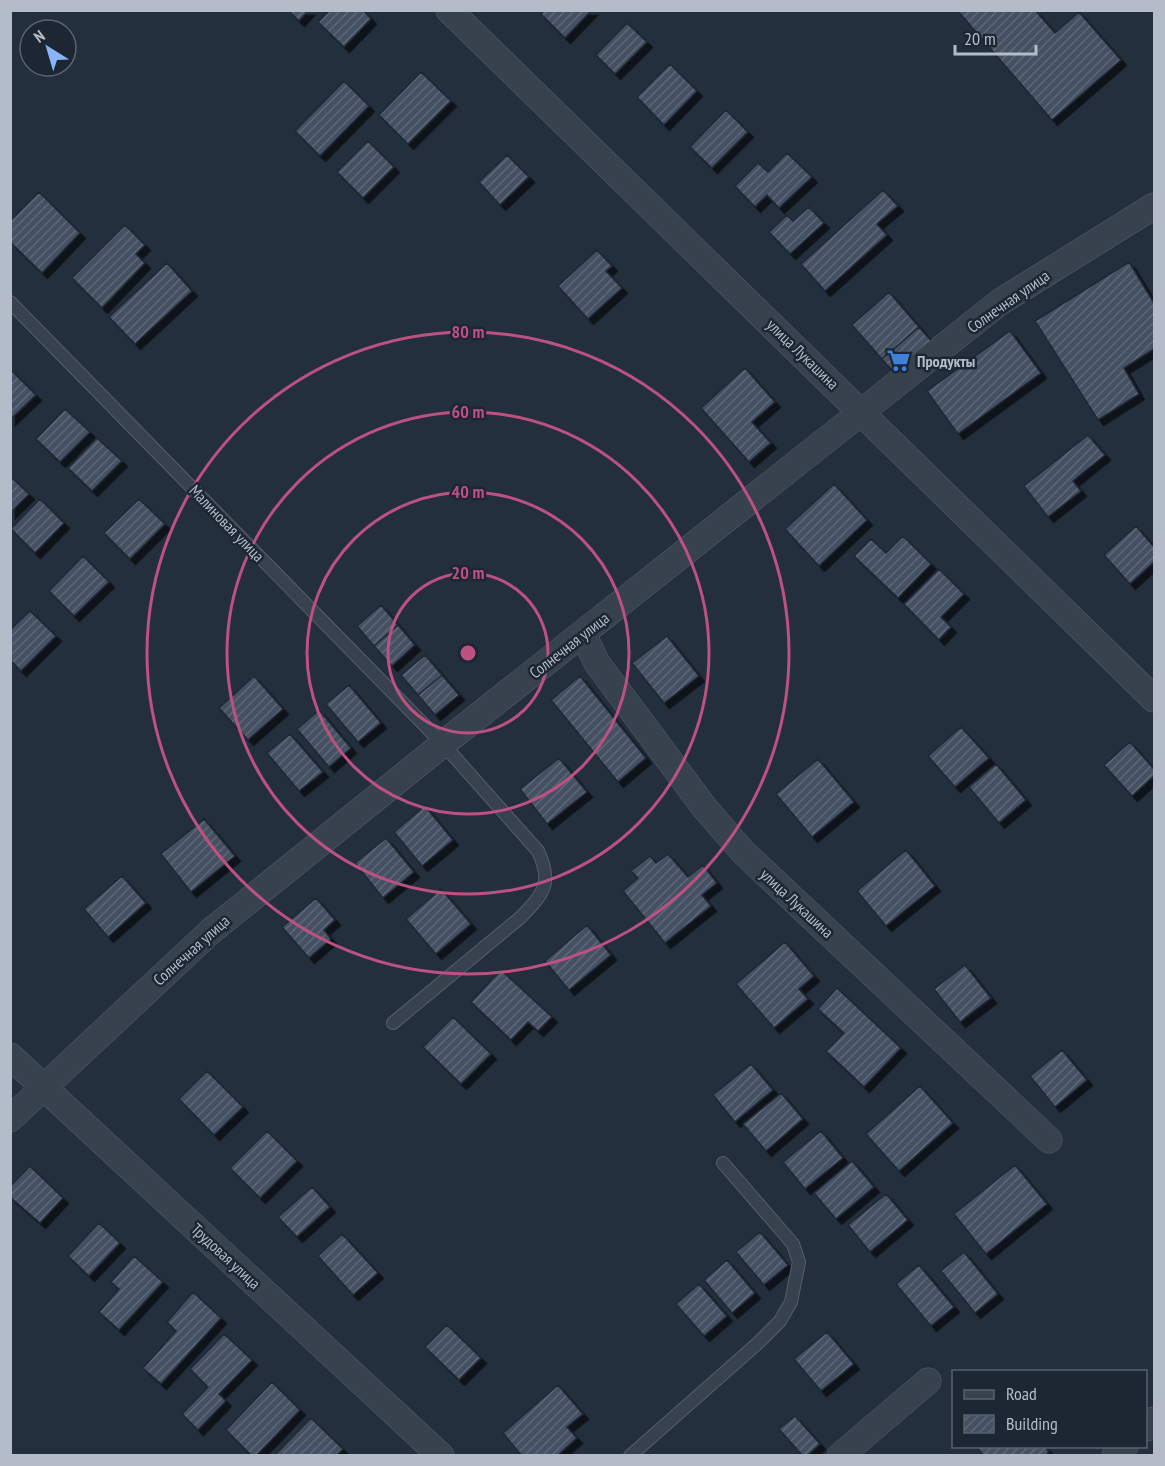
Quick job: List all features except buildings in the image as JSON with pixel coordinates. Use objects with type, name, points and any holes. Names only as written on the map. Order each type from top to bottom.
[{"type":"street","name":"улица Лукашина","points":[[449,10],[1155,699]]},
{"type":"street","name":"Солнечная улица","points":[[10,1119],[211,931],[443,744],[1000,302],[1155,206]]},
{"type":"street","name":"улица Лукашина","points":[[583,634],[597,663],[704,807],[743,852],[1049,1140]]},
{"type":"street","name":"Трудовая улица","points":[[10,1056],[441,1455]]},
{"type":"street","points":[[840,1455],[928,1381]]},
{"type":"lane","name":"Малиновая улица","points":[[10,302],[443,744],[538,851],[546,868],[546,884],[537,900],[520,917],[393,1023]]},
{"type":"lane","points":[[630,1455],[759,1343],[780,1321],[791,1302],[799,1262],[793,1244],[723,1163]]},
{"type":"place","name":"Продукты","points":[[899,361]]}]
